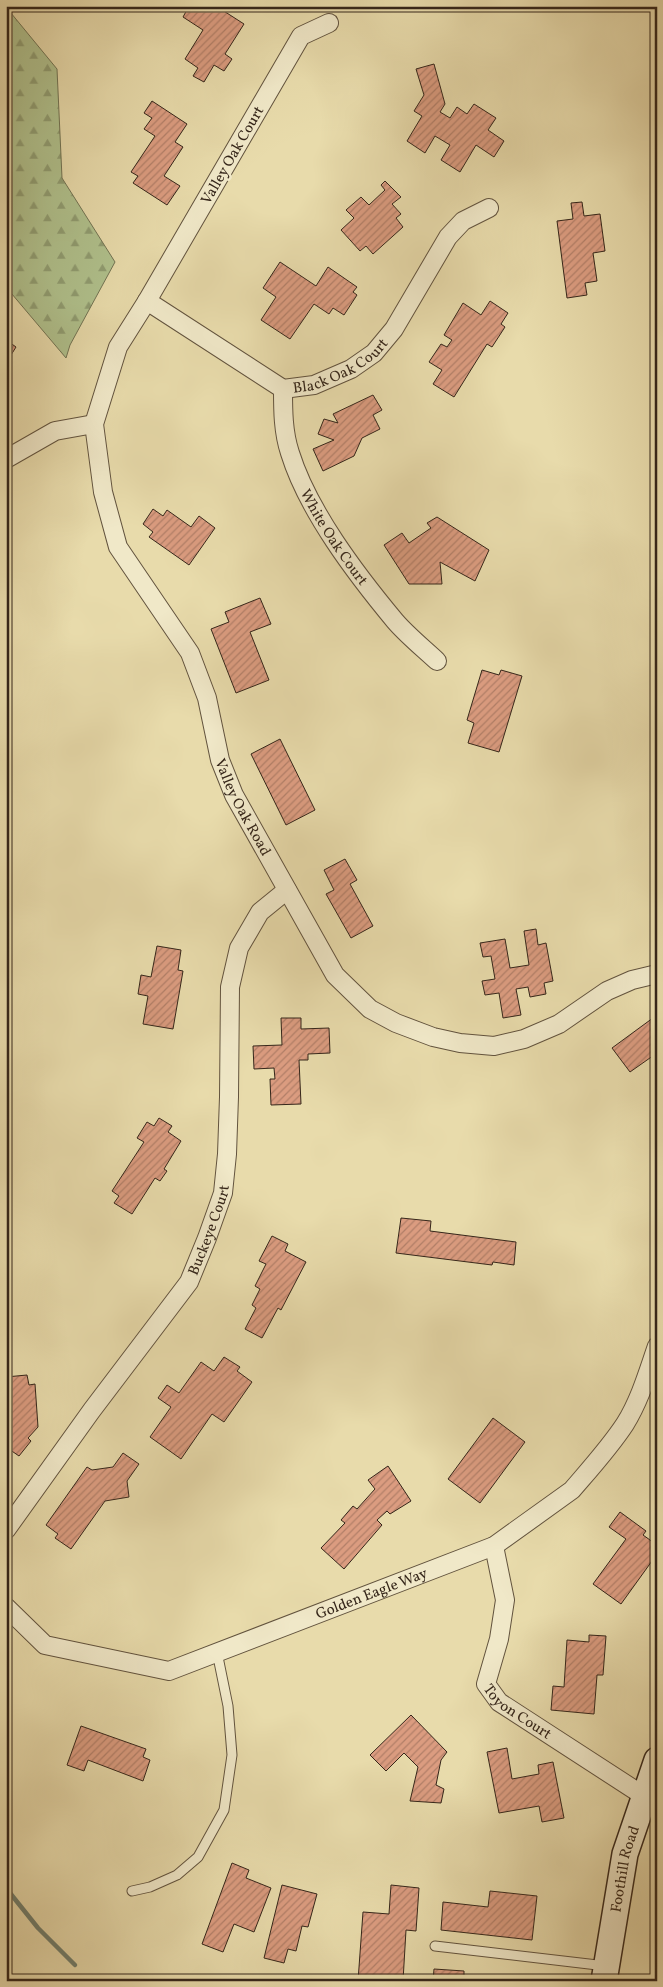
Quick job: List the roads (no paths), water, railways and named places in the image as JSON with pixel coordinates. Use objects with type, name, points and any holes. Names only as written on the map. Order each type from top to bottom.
[{"type":"main road","name":"Foothill Road","points":[[605,1973],[625,1854],[657,1760]]},
{"type":"street","name":"Valley Oak Court","points":[[147,301],[301,36],[329,23]]},
{"type":"street","name":"Black Oak Court","points":[[147,301],[283,389],[314,385],[351,369],[374,353],[394,329],[448,237],[463,221],[488,208]]},
{"type":"street","name":"Valley Oak Road","points":[[147,301],[118,347],[94,424],[103,492],[118,547],[190,653],[207,698],[220,760],[234,795],[335,974],[370,1009],[396,1023],[433,1037],[460,1043],[494,1046],[524,1039],[559,1024],[607,991],[632,980],[657,974]]},
{"type":"street","name":"White Oak Court","points":[[283,389],[283,417],[289,452],[302,486],[333,540],[396,622],[436,661]]},
{"type":"street","points":[[6,459],[55,431],[94,424]]},
{"type":"street","name":"Buckeye Court","points":[[6,1530],[92,1410],[189,1282],[223,1193],[230,1096],[230,987],[239,948],[260,912],[287,890]]},
{"type":"street","name":"Golden Eagle Way","points":[[6,1607],[45,1645],[170,1671],[494,1546],[572,1490],[582,1479],[625,1424],[640,1392],[657,1346]]},
{"type":"street","name":"Toyon Court","points":[[494,1546],[504,1600],[500,1639],[486,1684],[499,1702],[644,1796]]},
{"type":"lane","points":[[132,1891],[150,1887],[177,1875],[198,1857],[224,1810],[232,1756],[228,1706],[218,1652]]},
{"type":"lane","points":[[435,1946],[605,1973]]},
{"type":"waterway","points":[[6,1888],[38,1928],[75,1965]]}]
